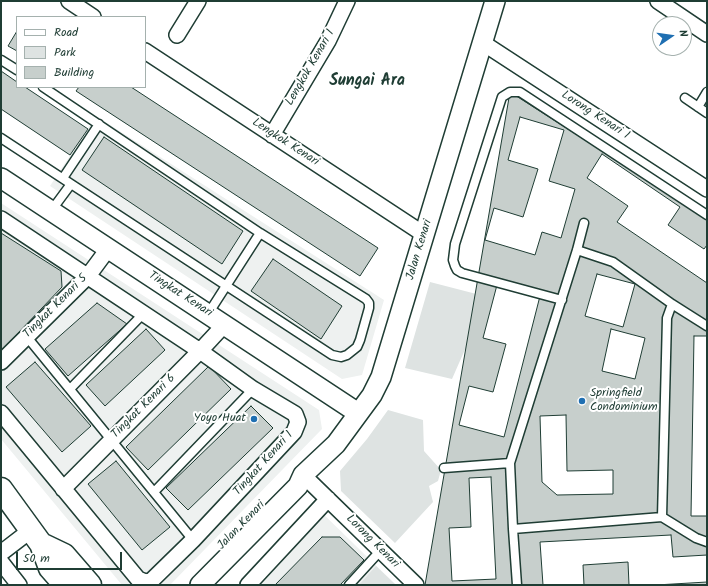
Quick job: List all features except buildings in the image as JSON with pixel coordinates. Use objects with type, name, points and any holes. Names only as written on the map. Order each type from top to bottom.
[{"type":"main road","points":[[1,489],[36,537],[50,568],[65,585]]},
{"type":"main road","points":[[36,537],[64,555],[90,585]]},
{"type":"street","points":[[69,1],[92,16]]},
{"type":"street","points":[[177,35],[198,1]]},
{"type":"street","name":"Lengkok Kenari 1","points":[[272,135],[328,41],[347,1]]},
{"type":"street","name":"Jalan Kenari","points":[[200,585],[298,486],[303,475],[336,444],[372,395],[381,376],[495,1]]},
{"type":"street","points":[[658,1],[707,34]]},
{"type":"street","name":"Lorong Kenari 1","points":[[483,44],[707,189]]},
{"type":"street","name":"Lengkok Kenari","points":[[146,52],[425,235]]},
{"type":"street","name":"Tingkat Kenari","points":[[1,178],[225,324],[358,413]]},
{"type":"street","name":"Tingkat Kenari 1","points":[[1,219],[200,351],[254,389],[295,414],[297,417],[297,426],[294,432],[193,540],[152,582],[145,582],[138,579],[1,413]]},
{"type":"street","name":"Tingkat Kenari 5","points":[[1,362],[88,276],[108,249]]},
{"type":"street","name":"Tingkat Kenari 6","points":[[63,489],[225,324]]},
{"type":"street","name":"Jalan Kenari","points":[[186,585],[290,477],[303,475]]},
{"type":"street","name":"Lorong Kenari","points":[[303,475],[416,585]]},
{"type":"street","points":[[248,585],[328,499]]},
{"type":"street","points":[[1,553],[36,537]]},
{"type":"street","points":[[1,562],[19,585]]},
{"type":"lane","points":[[1,60],[16,69]]},
{"type":"lane","points":[[1,138],[332,355],[342,357],[357,347],[369,308],[369,303],[366,299],[260,233],[45,88]]},
{"type":"lane","points":[[562,300],[462,272],[457,270],[454,266],[453,260],[455,244],[502,97],[510,92],[520,92],[707,215]]},
{"type":"lane","points":[[698,107],[707,92]]},
{"type":"lane","points":[[685,98],[707,113]]},
{"type":"lane","points":[[63,178],[99,124]]},
{"type":"lane","points":[[51,211],[71,184]]},
{"type":"lane","points":[[517,585],[510,463],[562,300],[584,223]]},
{"type":"lane","points":[[208,314],[260,233]]},
{"type":"lane","points":[[577,250],[613,262],[672,304],[707,326]]},
{"type":"lane","points":[[662,517],[667,318],[672,304]]},
{"type":"lane","points":[[70,389],[143,314]]},
{"type":"lane","points":[[27,336],[193,540]]},
{"type":"lane","points":[[154,492],[254,389]]},
{"type":"lane","points":[[444,468],[510,463]]},
{"type":"lane","points":[[513,529],[662,517],[696,538],[707,542]]},
{"type":"lane","points":[[349,585],[381,550]]},
{"type":"shaded area","points":[[96,116],[384,300],[362,375],[342,379],[50,186]]},
{"type":"shaded area","points":[[1,203],[319,410],[322,429],[170,585],[122,585],[1,439]]},
{"type":"shaded area","points":[[314,505],[396,585],[238,585]]},
{"type":"green space","points":[[430,282],[488,297],[452,379],[405,368]]},
{"type":"green space","points":[[388,410],[423,420],[424,451],[441,470],[438,481],[429,486],[433,502],[395,543],[341,491],[340,471],[367,439]]},
{"type":"green space","points":[[376,566],[396,585],[359,585]]},
{"type":"place","name":"Springfield Condominium","points":[[582,401]]},
{"type":"place","name":"Yoyo Huat","points":[[254,419]]},
{"type":"district","name":"Sungai Ara","points":[[367,82]]}]
